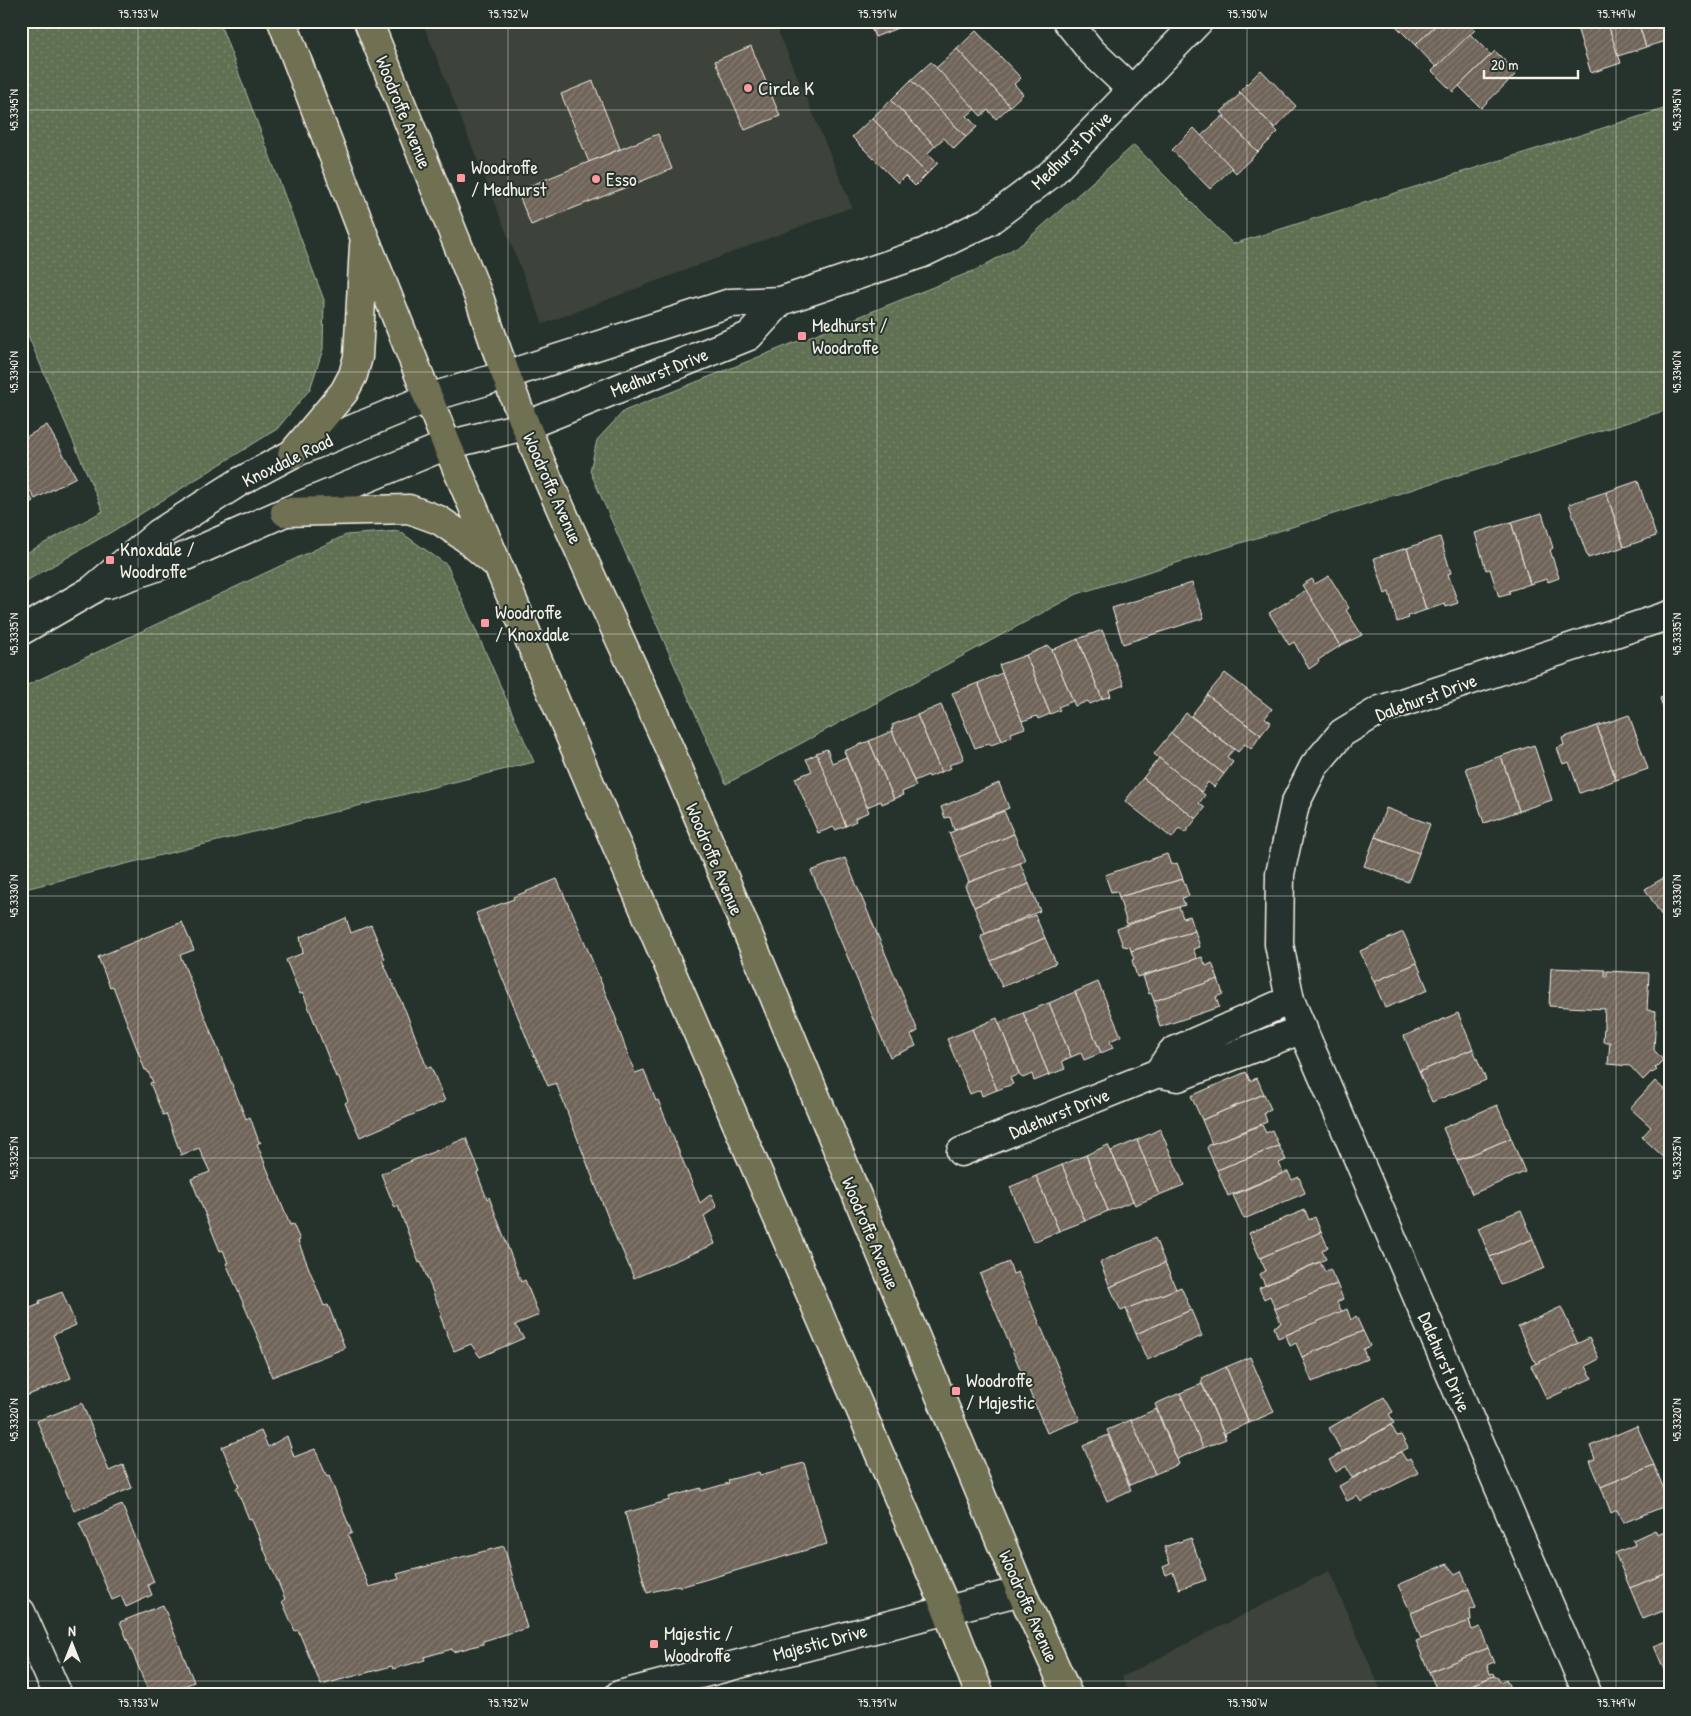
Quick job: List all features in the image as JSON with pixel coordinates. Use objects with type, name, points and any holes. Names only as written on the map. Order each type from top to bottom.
[{"type":"main road","points":[[282,21],[428,398],[601,809],[947,1610],[980,1695]]},
{"type":"main road","name":"Woodroffe Avenue","points":[[368,21],[480,300],[525,426],[676,764],[1021,1591],[1068,1695]]},
{"type":"main road","points":[[292,454],[344,392],[353,375],[358,357],[364,236]]},
{"type":"main road","points":[[285,512],[409,509],[439,520],[467,538],[500,567]]},
{"type":"street","points":[[1067,21],[1092,52],[1132,90]]},
{"type":"street","name":"Medhurst Drive","points":[[506,375],[730,303],[781,301],[922,253],[989,221],[1051,174],[1199,21]]},
{"type":"street","name":"Medhurst Drive","points":[[525,426],[748,336],[781,301]]},
{"type":"street","name":"Knoxdale Road","points":[[21,631],[92,590],[159,533],[241,481],[292,454],[428,398],[506,375]]},
{"type":"street","name":"Knoxdale Road","points":[[92,590],[179,560],[285,512],[448,445],[525,426]]},
{"type":"street","name":"Dalehurst Drive","points":[[1588,1695],[1290,1000],[1279,944],[1280,874],[1295,804],[1314,766],[1342,733],[1380,710],[1670,615]]},
{"type":"street","points":[[1158,1073],[1172,1052],[1290,1000]]},
{"type":"street","name":"Dalehurst Drive","points":[[961,1152],[1158,1073],[1178,1077],[1303,1029]]},
{"type":"street","name":"Majestic Drive","points":[[619,1695],[1021,1591]]},
{"type":"street","points":[[21,1612],[58,1695]]},
{"type":"shaded area","points":[[422,21],[774,21],[852,207],[543,324]]},
{"type":"shaded area","points":[[1329,1571],[1383,1695],[1129,1695],[1122,1677]]},
{"type":"green space","points":[[21,21],[219,21],[324,300],[323,349],[310,389],[277,429],[113,531],[21,584],[21,556],[103,511],[21,319]]},
{"type":"green space","points":[[1670,107],[1670,409],[1077,594],[726,784],[590,471],[597,440],[624,411],[978,269],[1022,244],[1134,145],[1233,244]]},
{"type":"green space","points":[[399,531],[447,565],[534,762],[21,890],[21,688],[346,535]]},
{"type":"building","points":[[868,21],[915,21],[875,37]]},
{"type":"building","points":[[1399,21],[1440,21],[1415,45],[1395,25]]},
{"type":"building","points":[[1440,21],[1467,21],[1475,30],[1436,67],[1415,45]]},
{"type":"building","points":[[1575,21],[1607,21],[1621,63],[1591,73]]},
{"type":"building","points":[[1607,21],[1638,21],[1646,47],[1618,56]]},
{"type":"building","points":[[1638,21],[1669,21],[1670,40],[1646,47]]},
{"type":"building","points":[[976,31],[1021,78],[1014,84],[1023,94],[1010,106],[957,49]]},
{"type":"building","points":[[1470,34],[1491,55],[1453,92],[1432,71]]},
{"type":"building","name":"Circle K","points":[[751,46],[780,116],[745,130],[715,61]]},
{"type":"building","points":[[957,49],[1010,106],[996,119],[988,110],[981,116],[936,68]]},
{"type":"building","points":[[1495,51],[1517,73],[1481,108],[1459,86]]},
{"type":"building","points":[[931,62],[975,109],[967,116],[977,127],[966,137],[911,80]]},
{"type":"building","points":[[1261,70],[1296,106],[1275,128],[1239,92]]},
{"type":"building","points":[[911,80],[966,137],[954,149],[944,138],[935,146],[891,100]]},
{"type":"building","points":[[593,81],[620,149],[589,162],[561,94]]},
{"type":"building","points":[[1241,93],[1278,132],[1258,152],[1221,112]]},
{"type":"building","points":[[891,100],[935,146],[928,153],[938,163],[927,174],[872,118]]},
{"type":"building","points":[[1223,116],[1258,152],[1236,173],[1201,136]]},
{"type":"building","points":[[872,118],[927,174],[915,186],[905,176],[898,183],[852,137]]},
{"type":"building","points":[[1194,128],[1232,168],[1210,189],[1172,150]]},
{"type":"building","name":"Esso","points":[[658,134],[672,169],[531,225],[517,191]]},
{"type":"building","points":[[47,425],[76,477],[35,499],[21,475],[21,440]]},
{"type":"building","points":[[21,480],[33,501],[21,508]]},
{"type":"building","points":[[1638,481],[1656,536],[1624,547],[1606,492]]},
{"type":"building","points":[[1606,492],[1624,547],[1588,558],[1569,504]]},
{"type":"building","points":[[1542,513],[1553,548],[1550,550],[1559,578],[1548,582],[1547,579],[1530,584],[1511,522]]},
{"type":"building","points":[[1511,522],[1530,584],[1509,591],[1510,594],[1499,597],[1490,569],[1486,570],[1475,533]]},
{"type":"building","points":[[1440,537],[1451,573],[1448,574],[1458,603],[1446,607],[1445,604],[1426,610],[1407,548]]},
{"type":"building","points":[[1407,548],[1426,610],[1397,622],[1389,592],[1385,594],[1374,558]]},
{"type":"building","points":[[1329,576],[1349,608],[1346,610],[1362,635],[1340,646],[1302,585],[1312,579],[1315,584]]},
{"type":"building","points":[[1192,583],[1204,618],[1123,644],[1112,608]]},
{"type":"building","points":[[1306,590],[1340,646],[1318,660],[1319,662],[1309,669],[1294,642],[1289,645],[1269,613]]},
{"type":"building","points":[[1102,630],[1124,685],[1109,691],[1111,696],[1102,699],[1078,639]]},
{"type":"building","points":[[1078,639],[1102,699],[1090,704],[1088,701],[1075,706],[1052,650]]},
{"type":"building","points":[[1048,646],[1052,650],[1073,701],[1058,707],[1060,710],[1050,714],[1026,655]]},
{"type":"building","points":[[1026,655],[1050,714],[1038,719],[1037,716],[1022,721],[999,665]]},
{"type":"building","points":[[1002,673],[1025,728],[1011,733],[1012,736],[1002,741],[978,683]]},
{"type":"building","points":[[1225,673],[1272,709],[1265,718],[1271,722],[1261,735],[1207,695]]},
{"type":"building","points":[[978,683],[1002,741],[975,748],[952,693]]},
{"type":"building","points":[[1207,695],[1261,735],[1251,749],[1245,744],[1238,752],[1191,716]]},
{"type":"building","points":[[1670,695],[1670,729],[1660,698]]},
{"type":"building","points":[[941,705],[964,759],[949,765],[951,768],[941,772],[917,715]]},
{"type":"building","points":[[1186,713],[1234,749],[1227,757],[1233,762],[1224,774],[1171,733]]},
{"type":"building","points":[[917,715],[941,772],[914,781],[891,729],[893,728],[892,725]]},
{"type":"building","points":[[1629,715],[1648,769],[1616,780],[1597,726]]},
{"type":"building","points":[[1597,726],[1616,780],[1580,793],[1569,762],[1563,764],[1557,748],[1564,745],[1562,738]]},
{"type":"building","points":[[892,731],[916,786],[902,792],[903,795],[894,799],[869,741]]},
{"type":"building","points":[[1171,733],[1224,774],[1214,787],[1208,782],[1201,792],[1154,754]]},
{"type":"building","points":[[869,741],[894,799],[882,804],[881,801],[867,807],[844,751]]},
{"type":"building","points":[[1534,745],[1552,800],[1519,811],[1501,756]]},
{"type":"building","points":[[827,749],[832,763],[846,757],[869,812],[855,818],[856,821],[846,826],[816,753]]},
{"type":"building","points":[[817,754],[846,826],[835,830],[834,827],[818,833],[795,778],[812,771],[806,759]]},
{"type":"building","points":[[1501,756],[1519,811],[1484,823],[1466,768]]},
{"type":"building","points":[[1159,758],[1205,795],[1199,803],[1205,808],[1196,819],[1143,778]]},
{"type":"building","points":[[1143,778],[1196,819],[1185,833],[1179,828],[1172,838],[1125,801]]},
{"type":"building","points":[[999,783],[1009,808],[954,830],[950,817],[945,818],[941,807]]},
{"type":"building","points":[[1386,808],[1430,824],[1419,853],[1375,837]]},
{"type":"building","points":[[1004,811],[1014,834],[959,857],[949,833]]},
{"type":"building","points":[[1014,834],[1025,860],[969,882],[959,857]]},
{"type":"building","points":[[1375,837],[1419,853],[1408,882],[1364,866]]},
{"type":"building","points":[[1167,854],[1171,865],[1177,863],[1183,879],[1119,897],[1117,891],[1111,892],[1105,875]]},
{"type":"building","points":[[845,858],[918,1031],[911,1035],[916,1046],[890,1057],[811,871]]},
{"type":"building","points":[[1020,863],[1029,884],[974,907],[965,886],[967,883]]},
{"type":"building","points":[[1670,874],[1670,929],[1645,889]]},
{"type":"building","points":[[557,879],[617,1021],[635,1073],[644,1070],[700,1203],[711,1194],[717,1207],[704,1216],[715,1244],[634,1278],[619,1246],[556,1083],[548,1086],[476,913],[514,899],[513,897]]},
{"type":"building","points":[[1183,879],[1189,896],[1182,898],[1185,905],[1127,924],[1119,897]]},
{"type":"building","points":[[1029,884],[1040,911],[985,934],[974,907]]},
{"type":"building","points":[[1179,907],[1183,918],[1190,916],[1195,931],[1131,951],[1130,947],[1123,946],[1117,929]]},
{"type":"building","points":[[1035,915],[1045,938],[991,961],[981,938],[982,935]]},
{"type":"building","points":[[346,918],[351,933],[371,925],[385,959],[382,960],[406,1012],[427,1068],[431,1067],[445,1101],[360,1137],[345,1103],[348,1101],[338,1076],[336,1077],[303,993],[300,994],[286,960],[303,953],[300,937]]},
{"type":"building","points":[[182,922],[194,950],[180,955],[246,1119],[250,1117],[259,1142],[261,1142],[257,1144],[290,1225],[293,1224],[300,1240],[298,1241],[324,1306],[328,1305],[345,1348],[272,1377],[260,1347],[262,1347],[226,1263],[228,1263],[223,1250],[220,1251],[191,1179],[210,1172],[199,1148],[181,1155],[166,1114],[163,1115],[150,1083],[153,1082],[147,1070],[145,1070],[113,986],[110,987],[98,957]]},
{"type":"building","points":[[1195,931],[1200,947],[1193,949],[1197,959],[1137,977],[1131,951]]},
{"type":"building","points":[[1403,932],[1417,963],[1374,982],[1360,951]]},
{"type":"building","points":[[1045,938],[1056,963],[1002,987],[991,961]]},
{"type":"building","points":[[1202,957],[1206,966],[1212,963],[1218,979],[1154,1001],[1151,993],[1149,994],[1143,976]]},
{"type":"building","points":[[1417,963],[1428,990],[1385,1008],[1374,982]]},
{"type":"building","points":[[1551,968],[1605,970],[1605,977],[1607,977],[1607,971],[1649,973],[1647,1010],[1656,1011],[1654,1050],[1663,1060],[1655,1068],[1657,1070],[1651,1072],[1643,1080],[1630,1066],[1608,1064],[1610,1042],[1603,1042],[1605,1009],[1549,1006]]},
{"type":"building","points":[[1218,979],[1223,994],[1216,997],[1219,1007],[1160,1027],[1154,1001]]},
{"type":"building","points":[[1098,982],[1121,1036],[1110,1041],[1113,1048],[1101,1053],[1075,992]]},
{"type":"building","points":[[1075,992],[1101,1053],[1084,1060],[1081,1053],[1071,1057],[1049,1003]]},
{"type":"building","points":[[1049,1003],[1071,1057],[1062,1061],[1065,1069],[1049,1075],[1023,1013]]},
{"type":"building","points":[[1023,1013],[1049,1075],[1034,1081],[1032,1074],[1023,1078],[1020,1076],[999,1023]]},
{"type":"building","points":[[1458,1013],[1473,1049],[1419,1072],[1404,1036]]},
{"type":"building","points":[[997,1018],[1019,1074],[1010,1078],[1013,1084],[997,1090],[972,1029]]},
{"type":"building","points":[[972,1029],[997,1090],[982,1096],[980,1090],[970,1094],[947,1039]]},
{"type":"building","points":[[1473,1049],[1486,1080],[1432,1102],[1419,1072]]},
{"type":"building","points":[[1246,1072],[1250,1081],[1257,1078],[1264,1094],[1202,1120],[1191,1096]]},
{"type":"building","points":[[1655,1081],[1670,1095],[1670,1163],[1642,1137],[1651,1127],[1630,1108]]},
{"type":"building","points":[[1264,1094],[1271,1109],[1264,1113],[1267,1122],[1212,1144],[1202,1120]]},
{"type":"building","points":[[1497,1105],[1511,1138],[1457,1161],[1443,1128]]},
{"type":"building","points":[[1262,1125],[1266,1133],[1272,1130],[1279,1146],[1217,1170],[1207,1148],[1209,1145]]},
{"type":"building","points":[[1160,1129],[1184,1185],[1159,1195],[1137,1140]]},
{"type":"building","points":[[466,1138],[480,1172],[477,1173],[487,1199],[489,1197],[521,1282],[525,1280],[539,1315],[515,1325],[524,1338],[480,1357],[471,1344],[454,1351],[440,1316],[442,1315],[421,1262],[419,1263],[398,1206],[395,1208],[381,1174]]},
{"type":"building","points":[[1511,1138],[1525,1172],[1472,1194],[1457,1161]]},
{"type":"building","points":[[1137,1140],[1159,1195],[1135,1205],[1111,1151]]},
{"type":"building","points":[[1108,1145],[1133,1201],[1108,1211],[1086,1155]]},
{"type":"building","points":[[1279,1146],[1286,1160],[1279,1163],[1283,1173],[1228,1196],[1217,1170]]},
{"type":"building","points":[[1086,1155],[1108,1211],[1085,1221],[1062,1165]]},
{"type":"building","points":[[1062,1165],[1085,1221],[1059,1231],[1036,1176]]},
{"type":"building","points":[[1288,1172],[1292,1180],[1299,1177],[1305,1193],[1244,1219],[1233,1195]]},
{"type":"building","points":[[1036,1176],[1059,1231],[1033,1242],[1010,1187]]},
{"type":"building","points":[[1305,1210],[1309,1220],[1315,1217],[1321,1232],[1260,1258],[1249,1233]]},
{"type":"building","points":[[1521,1210],[1533,1239],[1490,1257],[1478,1228]]},
{"type":"building","points":[[1321,1232],[1328,1247],[1322,1251],[1326,1259],[1265,1285],[1260,1274],[1266,1271],[1260,1258]]},
{"type":"building","points":[[1155,1238],[1165,1263],[1110,1287],[1100,1262]]},
{"type":"building","points":[[1533,1239],[1545,1268],[1501,1285],[1490,1257]]},
{"type":"building","points":[[21,1259],[30,1281],[21,1285]]},
{"type":"building","points":[[1009,1262],[1013,1274],[1018,1272],[1080,1420],[1047,1433],[980,1274]]},
{"type":"building","points":[[1320,1262],[1325,1272],[1330,1269],[1337,1284],[1275,1309],[1270,1296],[1264,1299],[1259,1288]]},
{"type":"building","points":[[1165,1263],[1176,1289],[1121,1311],[1110,1287]]},
{"type":"building","points":[[1337,1284],[1343,1299],[1337,1302],[1342,1312],[1278,1338],[1274,1327],[1281,1323],[1275,1309]]},
{"type":"building","points":[[1181,1287],[1191,1310],[1136,1334],[1126,1309]]},
{"type":"building","points":[[62,1292],[76,1325],[53,1335],[71,1378],[26,1396],[21,1385],[21,1312],[40,1304],[39,1301]]},
{"type":"building","points":[[1561,1307],[1578,1344],[1536,1364],[1518,1327]]},
{"type":"building","points":[[1347,1309],[1351,1320],[1356,1316],[1363,1331],[1302,1357],[1296,1343],[1290,1346],[1286,1335]]},
{"type":"building","points":[[1191,1310],[1202,1336],[1147,1360],[1136,1334]]},
{"type":"building","points":[[1363,1331],[1370,1346],[1363,1349],[1367,1359],[1312,1382],[1302,1357]]},
{"type":"building","points":[[1589,1338],[1599,1359],[1586,1366],[1592,1378],[1547,1399],[1531,1366]]},
{"type":"building","points":[[1250,1357],[1274,1412],[1249,1423],[1226,1367]]},
{"type":"building","points":[[1226,1367],[1249,1423],[1225,1433],[1225,1436],[1201,1381],[1203,1380],[1202,1378]]},
{"type":"building","points":[[1202,1384],[1226,1439],[1203,1448],[1180,1393]]},
{"type":"building","points":[[1180,1393],[1203,1448],[1177,1459],[1155,1404]]},
{"type":"building","points":[[1384,1397],[1393,1412],[1389,1414],[1394,1423],[1342,1452],[1329,1428]]},
{"type":"building","points":[[82,1403],[109,1471],[123,1465],[132,1488],[74,1511],[37,1421]]},
{"type":"building","points":[[1156,1409],[1179,1464],[1155,1474],[1131,1420]]},
{"type":"building","points":[[1131,1420],[1155,1474],[1130,1485],[1107,1430]]},
{"type":"building","points":[[1391,1425],[1397,1436],[1401,1435],[1408,1448],[1352,1478],[1346,1466],[1336,1472],[1329,1460]]},
{"type":"building","points":[[1637,1426],[1654,1465],[1601,1487],[1590,1461],[1595,1459],[1590,1446]]},
{"type":"building","points":[[261,1431],[268,1447],[287,1436],[294,1457],[315,1449],[327,1477],[329,1476],[352,1533],[348,1535],[369,1587],[399,1579],[397,1574],[504,1546],[527,1628],[483,1641],[483,1644],[453,1652],[452,1649],[424,1657],[425,1660],[393,1669],[392,1666],[321,1685],[298,1630],[295,1631],[282,1601],[285,1599],[251,1518],[249,1519],[236,1488],[239,1487],[222,1447]]},
{"type":"building","points":[[1108,1435],[1131,1490],[1107,1501],[1083,1446]]},
{"type":"building","points":[[1401,1452],[1406,1460],[1410,1458],[1418,1473],[1361,1502],[1357,1496],[1347,1501],[1339,1486]]},
{"type":"building","points":[[804,1463],[827,1544],[680,1587],[679,1585],[647,1593],[625,1513],[670,1500],[669,1497],[729,1483],[728,1480],[759,1472],[760,1475]]},
{"type":"building","points":[[1654,1465],[1670,1504],[1623,1523],[1617,1510],[1611,1513],[1601,1487]]},
{"type":"building","points":[[122,1505],[154,1582],[148,1585],[152,1595],[126,1607],[121,1596],[112,1600],[79,1523]]},
{"type":"building","points":[[1655,1530],[1657,1535],[1670,1530],[1670,1572],[1630,1588],[1615,1553],[1635,1545],[1633,1540]]},
{"type":"building","points":[[1191,1538],[1206,1580],[1179,1589],[1173,1572],[1166,1575],[1163,1567],[1170,1564],[1164,1547]]},
{"type":"building","points":[[1447,1564],[1455,1574],[1461,1571],[1469,1589],[1411,1613],[1398,1585]]},
{"type":"building","points":[[1670,1572],[1670,1614],[1665,1616],[1663,1611],[1643,1619],[1630,1588]]},
{"type":"building","points":[[1469,1589],[1476,1608],[1470,1610],[1471,1621],[1421,1639],[1411,1613]]},
{"type":"building","points":[[163,1605],[194,1682],[163,1695],[150,1695],[120,1622]]},
{"type":"building","points":[[1469,1621],[1472,1630],[1480,1627],[1488,1648],[1429,1672],[1416,1641]]},
{"type":"building","points":[[1670,1640],[1670,1678],[1668,1679],[1654,1646]]},
{"type":"building","points":[[1488,1648],[1494,1662],[1487,1665],[1490,1674],[1493,1673],[1494,1676],[1446,1695],[1439,1695],[1429,1672]]},
{"type":"building","points":[[1494,1676],[1500,1682],[1506,1679],[1513,1695],[1446,1695]]},
{"type":"place","name":"Circle K","points":[[748,88]]},
{"type":"place","name":"Woodroffe / Medhurst","points":[[461,178]]},
{"type":"place","name":"Esso","points":[[596,179]]},
{"type":"place","name":"Medhurst / Woodroffe","points":[[802,336]]},
{"type":"place","name":"Knoxdale / Woodroffe","points":[[110,560]]},
{"type":"place","name":"Woodroffe / Knoxdale","points":[[485,623]]},
{"type":"place","name":"Woodroffe / Majestic","points":[[956,1391]]},
{"type":"place","name":"Majestic / Woodroffe","points":[[654,1644]]}]
